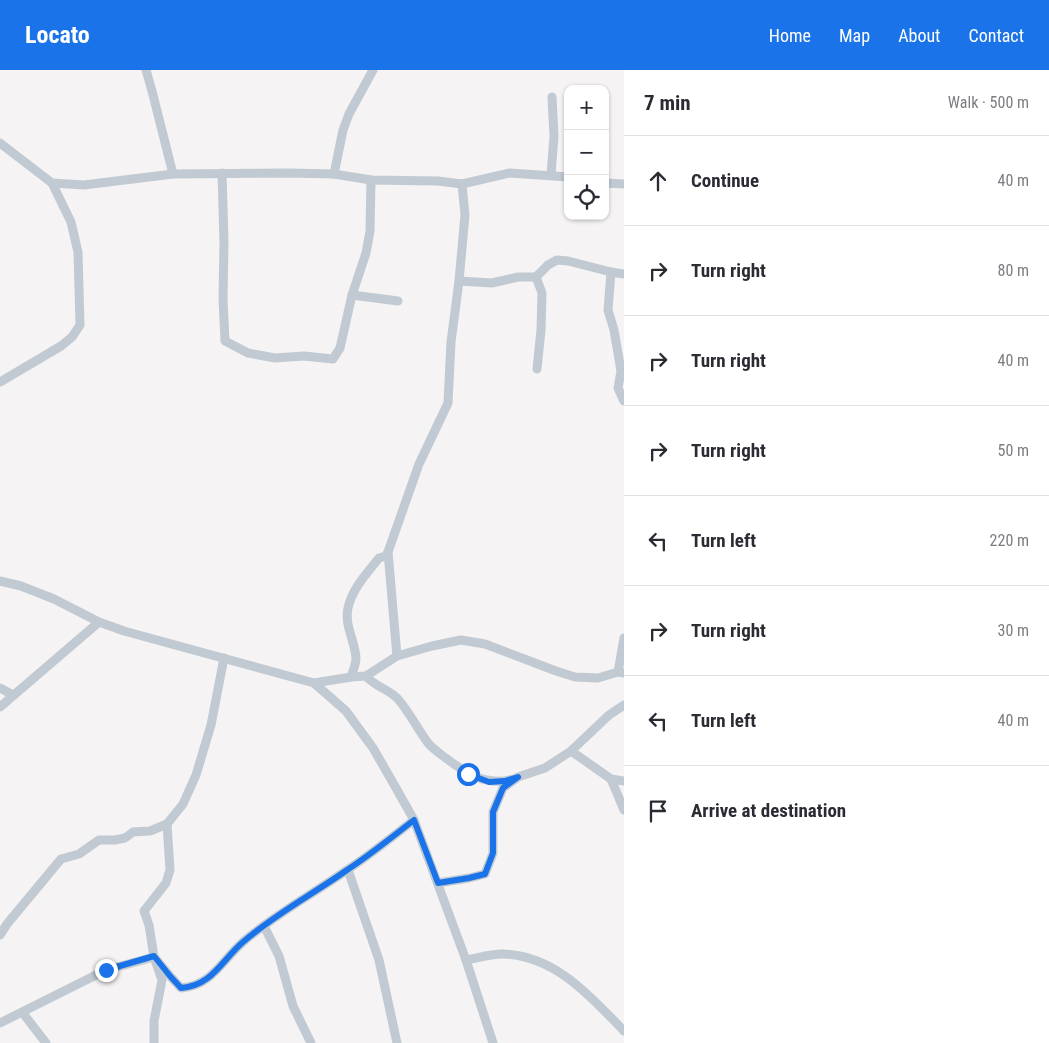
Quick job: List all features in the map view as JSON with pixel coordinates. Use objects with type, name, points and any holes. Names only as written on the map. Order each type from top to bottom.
[{"type":"street","points":[[146,70],[173,174]]},
{"type":"street","points":[[334,174],[343,130],[373,70]]},
{"type":"street","points":[[551,175],[554,136],[552,97]]},
{"type":"street","points":[[0,143],[52,184],[71,222],[78,252],[80,325],[72,337],[61,346],[0,382]]},
{"type":"street","points":[[222,173],[225,341],[248,353],[275,358],[304,356],[334,359],[340,348],[352,295],[366,253],[370,231],[371,180]]},
{"type":"street","points":[[52,184],[84,186],[173,174],[222,173],[334,174],[371,180],[438,181],[462,184],[510,173],[564,177]]},
{"type":"street","points":[[609,183],[624,184]]},
{"type":"street","points":[[351,677],[356,657],[347,619],[347,608],[353,592],[379,558],[386,556],[388,552],[419,464],[448,403],[451,342],[465,215],[462,184]]},
{"type":"street","points":[[459,281],[492,282],[518,277],[536,277],[548,265],[557,260],[624,274]]},
{"type":"street","points":[[611,272],[608,310],[614,330],[621,371],[618,388],[624,401]]},
{"type":"street","points":[[536,277],[542,293],[537,369]]},
{"type":"street","points":[[352,295],[398,301]]},
{"type":"street","points":[[388,552],[398,656]]},
{"type":"street","points":[[0,581],[22,586],[54,599],[99,622],[124,631],[314,683],[366,676],[398,656],[461,640],[484,644],[575,677],[598,678],[621,673],[624,638]]},
{"type":"street","points":[[0,707],[99,622]]},
{"type":"street","points":[[0,935],[61,859],[79,854],[99,840],[124,838],[134,832],[150,831],[167,824],[183,804],[196,775],[211,725],[224,658]]},
{"type":"street","points":[[366,676],[370,681],[396,698],[429,745],[468,774],[489,782],[505,781],[545,768],[571,751],[609,715],[624,705]]},
{"type":"street","points":[[314,683],[346,711],[392,781],[414,820],[466,960],[490,1042]]},
{"type":"street","points":[[0,688],[13,695]]},
{"type":"street","points":[[571,751],[611,779],[624,781]]},
{"type":"street","points":[[438,883],[485,874],[493,853],[493,812],[503,788],[518,777]]},
{"type":"street","points":[[611,779],[624,810]]},
{"type":"street","points":[[154,956],[181,988],[191,987],[202,982],[213,974],[242,943],[264,926],[348,870],[414,820]]},
{"type":"street","points":[[154,1043],[154,1021],[162,980],[154,956],[149,926],[144,911],[166,883],[170,870],[167,824]]},
{"type":"street","points":[[348,870],[379,960],[397,1043]]},
{"type":"street","points":[[264,926],[279,956],[293,1006],[311,1043]]},
{"type":"street","points":[[466,960],[503,954],[530,958],[563,973],[588,993],[624,1031]]},
{"type":"street","points":[[0,1022],[106,970],[154,956]]},
{"type":"street","points":[[22,1012],[46,1043]]},
{"type":"route","points":[[106,970],[154,956],[181,988],[191,987],[202,982],[213,974],[242,943],[264,926],[348,870],[414,820],[438,883],[485,874],[493,853],[493,812],[503,788],[518,777],[505,781],[489,782],[468,774]]}]
